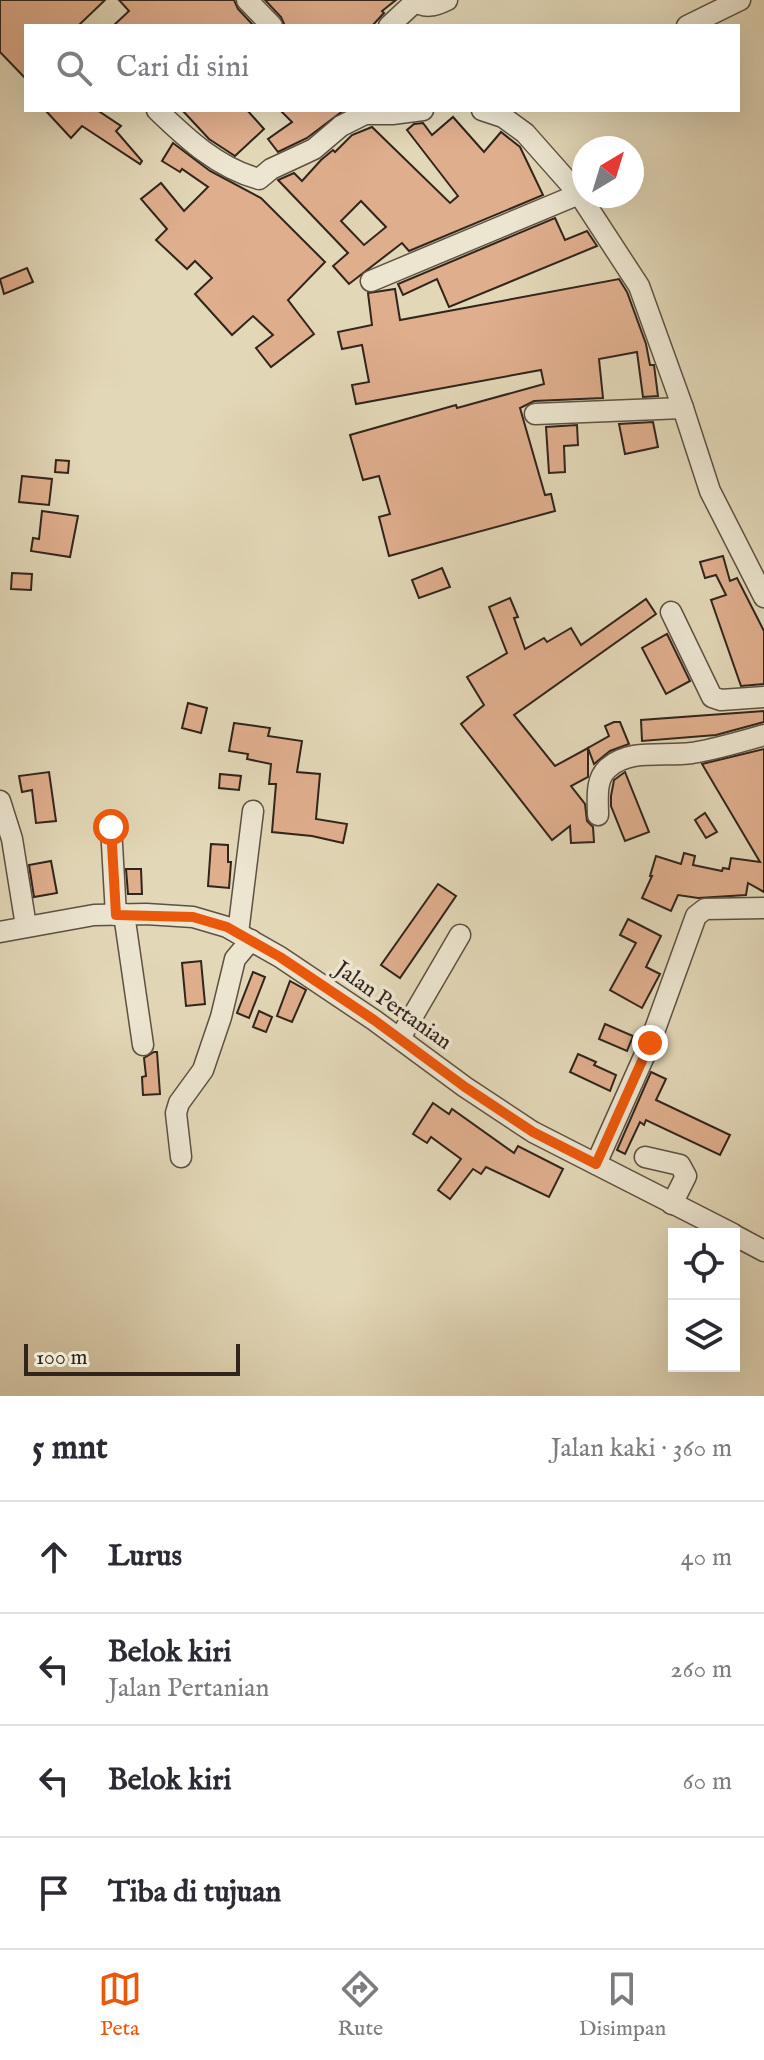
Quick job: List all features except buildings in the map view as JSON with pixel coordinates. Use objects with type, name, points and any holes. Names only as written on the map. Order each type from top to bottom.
[{"type":"street","points":[[247,0],[270,24]]},
{"type":"street","points":[[391,24],[414,1],[423,6],[434,6],[447,0]]},
{"type":"street","points":[[691,24],[740,0]]},
{"type":"street","points":[[159,112],[193,144],[239,174],[259,179],[271,169],[314,149],[341,126],[365,114],[408,112]]},
{"type":"street","points":[[510,113],[572,186]]},
{"type":"street","points":[[371,281],[572,197]]},
{"type":"street","points":[[588,208],[639,286],[710,491],[764,597]]},
{"type":"street","points":[[535,414],[683,408]]},
{"type":"street","points":[[671,612],[712,697],[721,700],[764,697]]},
{"type":"street","points":[[598,815],[599,783],[603,775],[628,756],[691,753],[764,735]]},
{"type":"street","points":[[0,801],[12,839],[26,926]]},
{"type":"street","points":[[181,1157],[176,1113],[179,1103],[203,1070],[244,937],[253,811]]},
{"type":"street","points":[[111,827],[120,914],[143,1045]]},
{"type":"street","points":[[596,1164],[650,1043],[696,916],[705,909],[764,908]]},
{"type":"street","name":"Jalan Pertanian","points":[[0,932],[94,915],[120,914],[193,917],[227,927],[400,1038],[465,1087],[533,1132],[721,1228]]},
{"type":"street","points":[[400,1038],[460,935]]},
{"type":"street","points":[[645,1157],[680,1165],[683,1169],[686,1176],[672,1204]]},
{"type":"street","name":"Jalan Pertanian","points":[[740,1238],[764,1251]]},
{"type":"route","points":[[111,827],[116,915],[193,917],[227,927],[280,957],[533,1132],[596,1164],[650,1043]]}]
